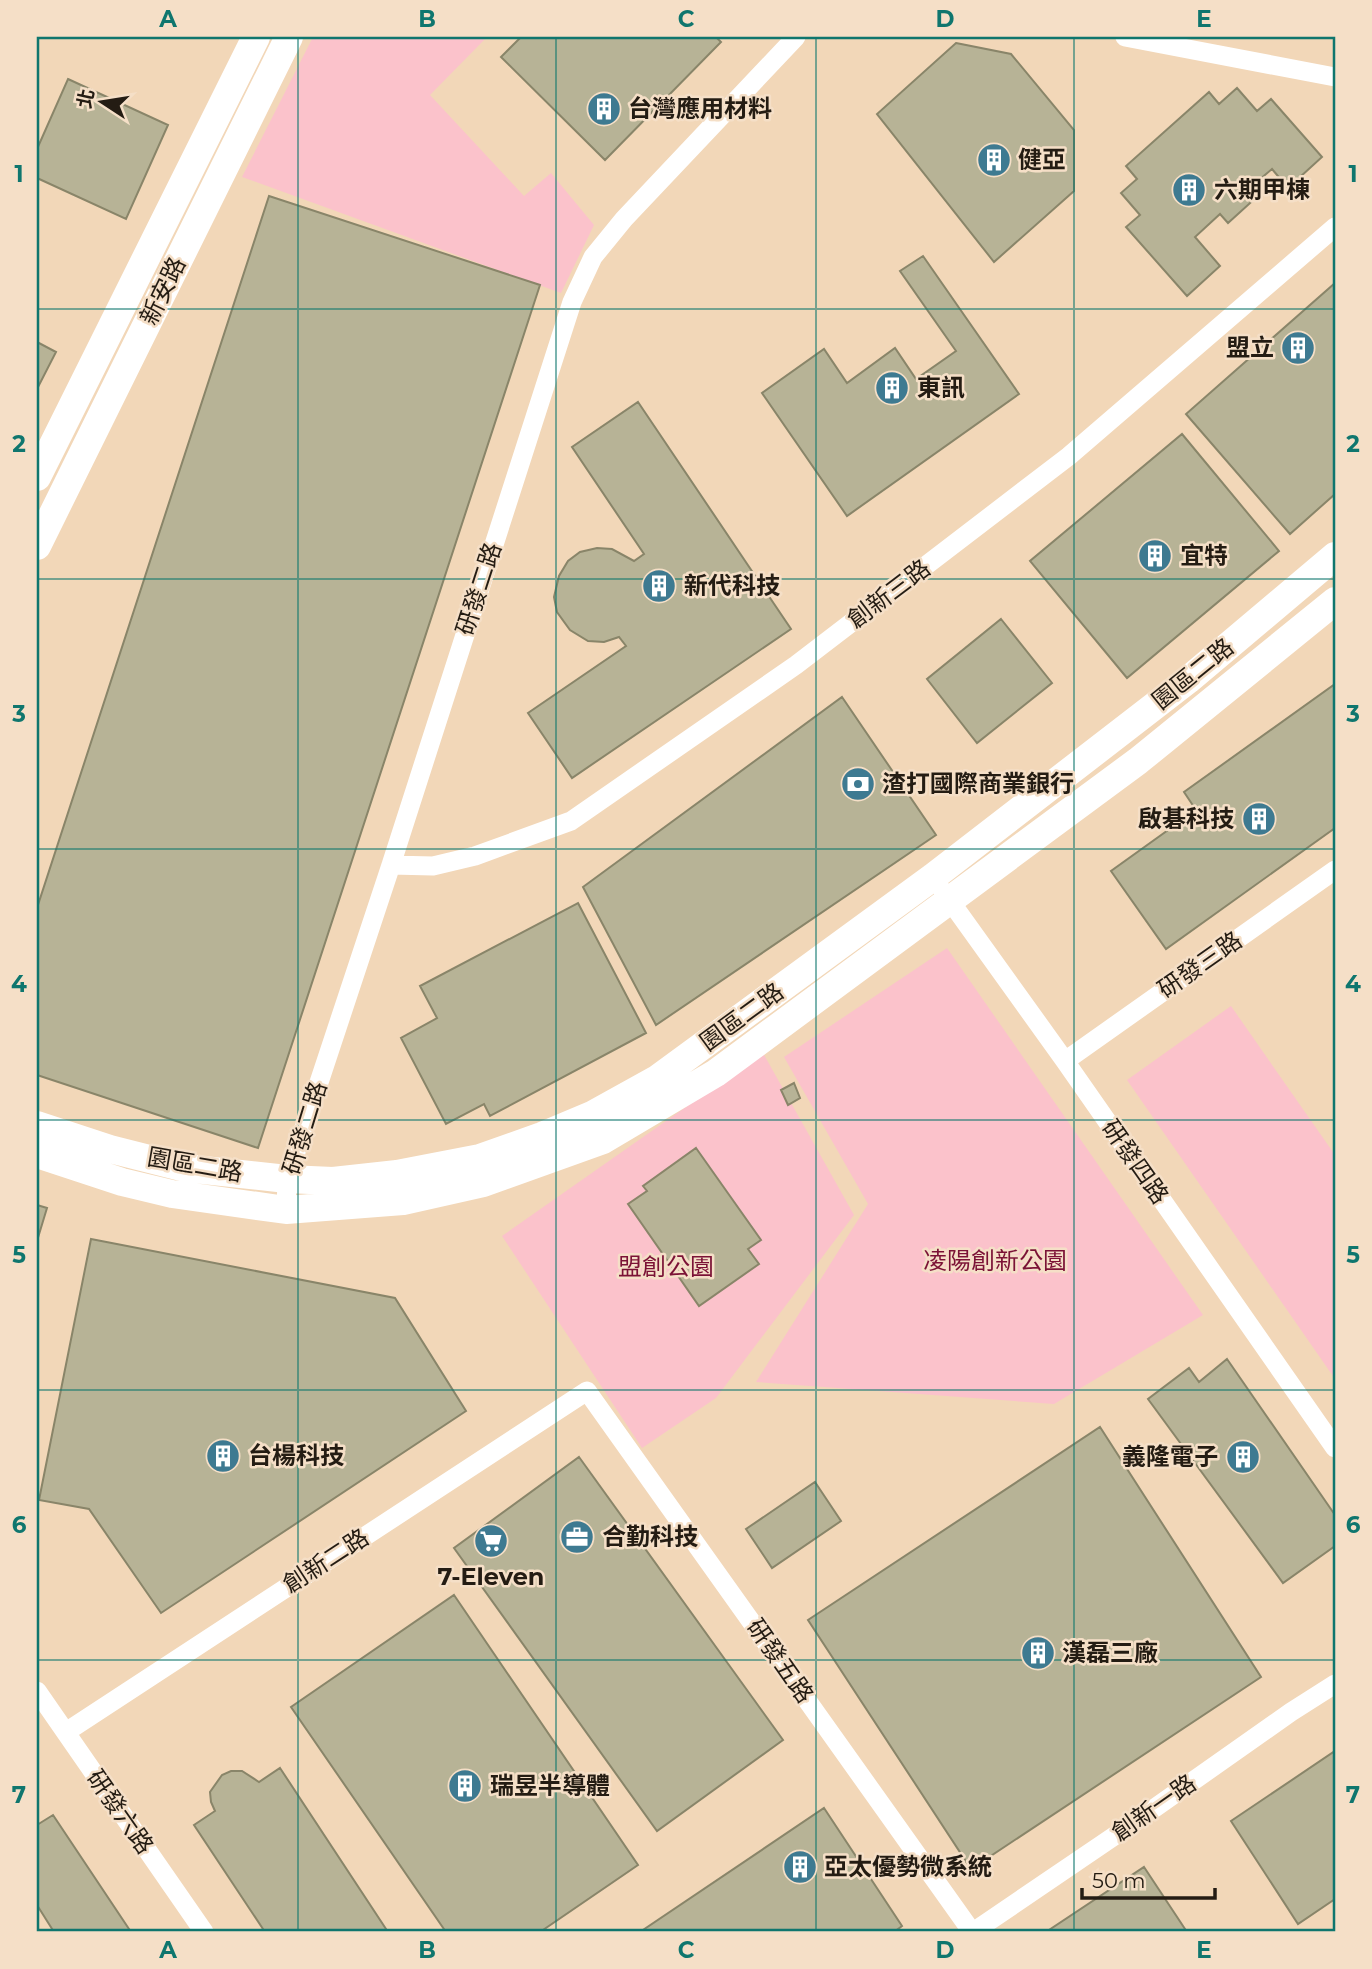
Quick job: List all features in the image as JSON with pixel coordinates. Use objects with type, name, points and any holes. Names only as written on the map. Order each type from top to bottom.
[{"type":"street","name":"新安路","points":[[37,477],[256,37]]},
{"type":"street","name":"新安路","points":[[37,546],[289,37]]},
{"type":"street","name":"研發二路","points":[[286,1210],[287,1179],[567,316],[593,257],[633,209],[796,37]]},
{"type":"street","points":[[1125,37],[1335,77]]},
{"type":"street","name":"創新三路","points":[[391,865],[443,864],[475,856],[570,821],[796,665],[1069,456],[1335,227]]},
{"type":"street","name":"園區二路","points":[[37,1154],[122,1182],[172,1194],[286,1210],[403,1201],[470,1186],[544,1163],[603,1140],[716,1073],[941,888],[1335,556]]},
{"type":"street","name":"園區二路","points":[[37,1125],[110,1149],[185,1168],[333,1181],[397,1174],[480,1158],[542,1136],[592,1115],[657,1079],[941,888],[1138,761],[1335,601]]},
{"type":"street","name":"研發三路","points":[[1065,1061],[1335,870]]},
{"type":"street","name":"研發四路","points":[[941,888],[1335,1448]]},
{"type":"street","name":"創新二路","points":[[66,1732],[587,1391]]},
{"type":"street","name":"研發五路","points":[[587,1391],[973,1932]]},
{"type":"street","name":"創新一路","points":[[973,1932],[1335,1684]]},
{"type":"street","name":"研發六路","points":[[37,1691],[204,1932]]},
{"type":"shaded area","points":[[37,37],[1335,37],[1335,1932],[37,1932]]},
{"type":"green space","points":[[313,37],[487,37],[430,95],[524,196],[551,173],[594,225],[561,293],[242,177]]},
{"type":"green space","name":"凌陽創新公園","points":[[947,948],[1203,1315],[1054,1404],[756,1382],[868,1204],[784,1057]]},
{"type":"green space","points":[[1231,1006],[1335,1155],[1335,1379],[1127,1080]]},
{"type":"green space","name":"盟創公園","points":[[763,1053],[854,1215],[716,1398],[642,1448],[502,1236]]},
{"type":"building","name":"台灣應用材料","points":[[521,37],[716,37],[721,42],[605,160],[501,57]]},
{"type":"building","name":"健亞","points":[[956,43],[1011,54],[1074,130],[1074,191],[994,262],[877,114]]},
{"type":"building","points":[[68,79],[168,125],[126,219],[37,178],[37,149]]},
{"type":"building","name":"六期甲棟","points":[[1237,88],[1257,111],[1271,99],[1322,157],[1288,188],[1272,169],[1252,186],[1259,195],[1228,223],[1220,214],[1195,237],[1220,266],[1187,296],[1126,227],[1140,215],[1121,193],[1137,179],[1126,166],[1209,92],[1219,104]]},
{"type":"building","points":[[269,196],[540,285],[258,1148],[37,1075],[37,908]]},
{"type":"building","name":"東訊","points":[[923,256],[1019,394],[847,516],[762,393],[824,349],[847,383],[895,348],[916,379],[956,351],[900,271]]},
{"type":"building","name":"盟立","points":[[1335,283],[1335,494],[1290,534],[1186,414]]},
{"type":"building","points":[[37,342],[56,352],[37,389]]},
{"type":"building","name":"新代科技","points":[[638,402],[791,629],[572,778],[528,713],[626,646],[619,637],[604,642],[588,641],[570,630],[557,612],[554,597],[559,576],[568,561],[580,552],[597,548],[612,549],[634,561],[644,554],[572,447]]},
{"type":"building","name":"宜特","points":[[1182,434],[1279,551],[1127,678],[1030,561]]},
{"type":"building","points":[[1001,619],[1052,683],[977,743],[927,679]]},
{"type":"building","name":"啟碁科技","points":[[1335,684],[1335,828],[1166,949],[1111,871],[1196,810],[1184,792]]},
{"type":"building","points":[[842,697],[936,835],[656,1025],[583,887]]},
{"type":"building","points":[[578,903],[646,1033],[490,1116],[484,1104],[446,1124],[401,1038],[437,1018],[420,986]]},
{"type":"building","points":[[794,1083],[800,1098],[788,1105],[781,1090]]},
{"type":"building","points":[[696,1148],[761,1240],[748,1249],[759,1264],[699,1306],[628,1204],[647,1191],[643,1186]]},
{"type":"building","points":[[37,1205],[47,1208],[37,1241]]},
{"type":"building","name":"台楊科技","points":[[91,1239],[395,1298],[466,1411],[161,1613],[89,1509],[39,1500]]},
{"type":"building","name":"義隆電子","points":[[1227,1359],[1335,1515],[1335,1546],[1283,1583],[1148,1399],[1189,1368],[1199,1382]]},
{"type":"building","name":"漢磊三廠","points":[[1100,1427],[1261,1677],[971,1869],[808,1620]]},
{"type":"building","points":[[579,1457],[783,1740],[657,1831],[454,1548]]},
{"type":"building","points":[[815,1482],[841,1521],[772,1568],[746,1529]]},
{"type":"building","name":"瑞昱半導體","points":[[454,1595],[638,1865],[540,1932],[446,1932],[291,1707]]},
{"type":"building","points":[[1335,1751],[1335,1899],[1298,1924],[1231,1821]]},
{"type":"building","points":[[280,1768],[388,1932],[265,1932],[194,1825],[215,1811],[210,1792],[222,1775],[231,1771],[242,1771],[259,1782]]},
{"type":"building","name":"亞太優勢微系統","points":[[824,1808],[902,1926],[894,1932],[640,1932]]},
{"type":"building","points":[[53,1815],[131,1932],[54,1932],[37,1905],[37,1825]]},
{"type":"building","points":[[1144,1867],[1187,1932],[1046,1932]]},
{"type":"place","name":"台灣應用材料","points":[[604,109]]},
{"type":"place","name":"健亞","points":[[994,160]]},
{"type":"place","name":"六期甲棟","points":[[1189,190]]},
{"type":"place","name":"盟立","points":[[1298,348]]},
{"type":"place","name":"東訊","points":[[892,388]]},
{"type":"place","name":"宜特","points":[[1155,556]]},
{"type":"place","name":"新代科技","points":[[659,586]]},
{"type":"place","name":"渣打國際商業銀行","points":[[858,784]]},
{"type":"place","name":"啟碁科技","points":[[1259,819]]},
{"type":"place","name":"台楊科技","points":[[223,1456]]},
{"type":"place","name":"義隆電子","points":[[1243,1457]]},
{"type":"place","name":"合勤科技","points":[[577,1537]]},
{"type":"place","name":"7-Eleven","points":[[491,1541]]},
{"type":"place","name":"漢磊三廠","points":[[1038,1653]]},
{"type":"place","name":"瑞昱半導體","points":[[465,1786]]},
{"type":"place","name":"亞太優勢微系統","points":[[800,1867]]}]
